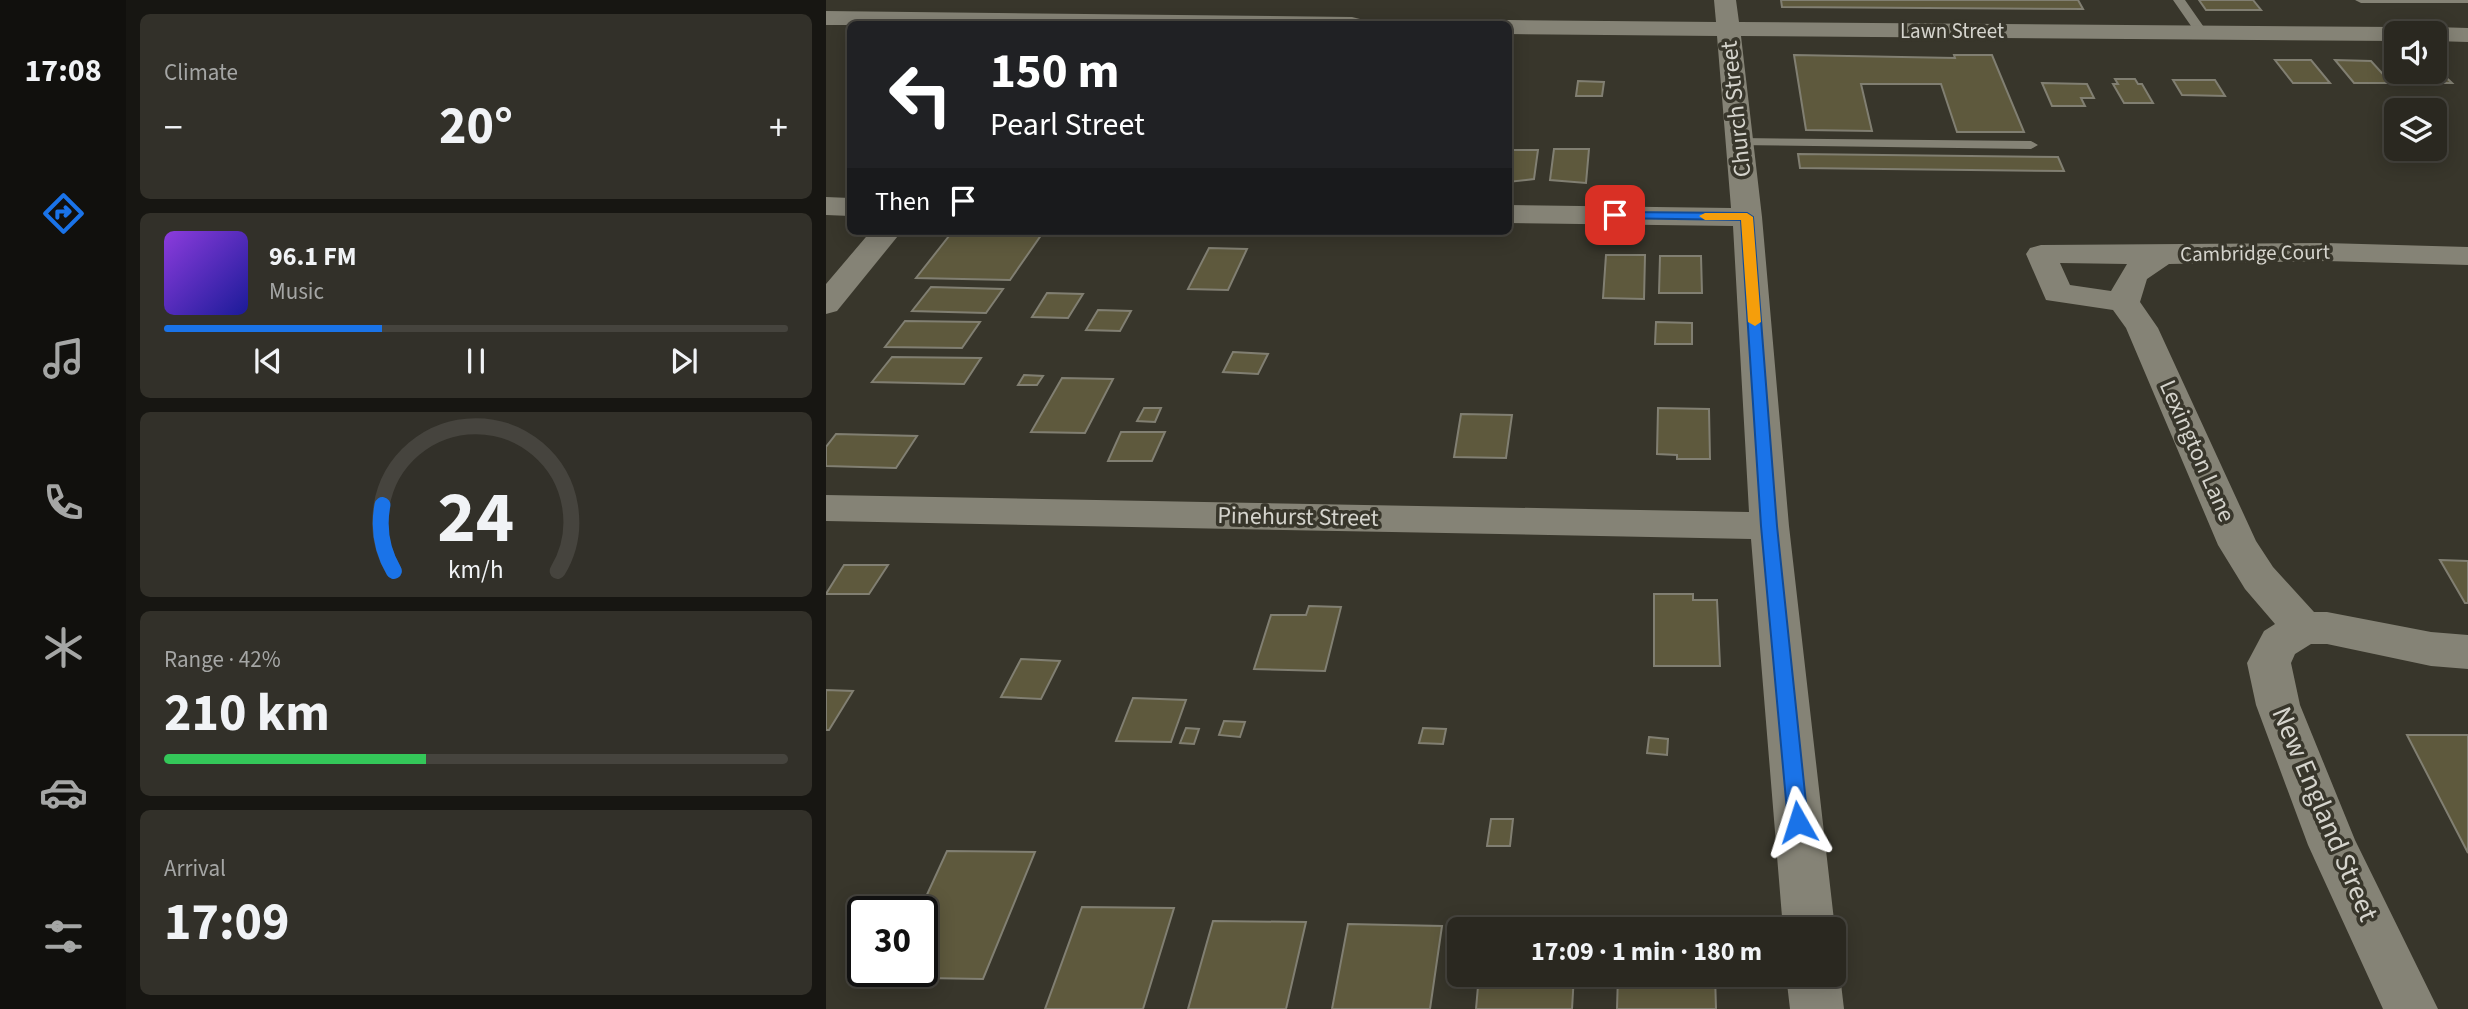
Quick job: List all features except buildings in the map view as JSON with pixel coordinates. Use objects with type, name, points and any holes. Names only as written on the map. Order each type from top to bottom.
[{"type":"street","points":[[1065,21],[1081,0]]},
{"type":"street","name":"Lawn Street","points":[[1512,27],[1726,15],[2202,33],[2384,34]]},
{"type":"street","name":"Church Street","points":[[1726,15],[1747,217],[1769,526],[1808,917]]},
{"type":"street","points":[[826,18],[968,21]]},
{"type":"street","points":[[2447,34],[2468,35]]},
{"type":"street","points":[[826,206],[847,207]]},
{"type":"street","points":[[1512,214],[1747,217]]},
{"type":"street","points":[[826,304],[884,235]]},
{"type":"street","name":"Cambridge Court","points":[[2124,302],[2057,293],[2041,254],[2152,260],[2235,252],[2468,256]]},
{"type":"street","points":[[2124,302],[2127,282],[2152,260]]},
{"type":"street","name":"Lexington Lane","points":[[2124,302],[2142,328],[2238,545],[2259,578],[2303,628]]},
{"type":"street","name":"Pinehurst Street","points":[[826,508],[1769,526]]},
{"type":"street","points":[[2303,628],[2327,628],[2431,649],[2468,652]]},
{"type":"street","name":"New England Street","points":[[2303,628],[2279,643],[2269,663],[2278,705],[2333,845],[2411,1009]]},
{"type":"street","points":[[1814,987],[1817,1009]]},
{"type":"lane","points":[[2179,0],[2202,33]]},
{"type":"lane","points":[[2361,0],[2468,1]]},
{"type":"lane","points":[[1739,142],[2031,145]]},
{"type":"slow traffic","points":[[1705,216],[1747,217],[1755,322]]},
{"type":"route","points":[[1615,215],[1747,217],[1769,526],[1798,822]]}]
